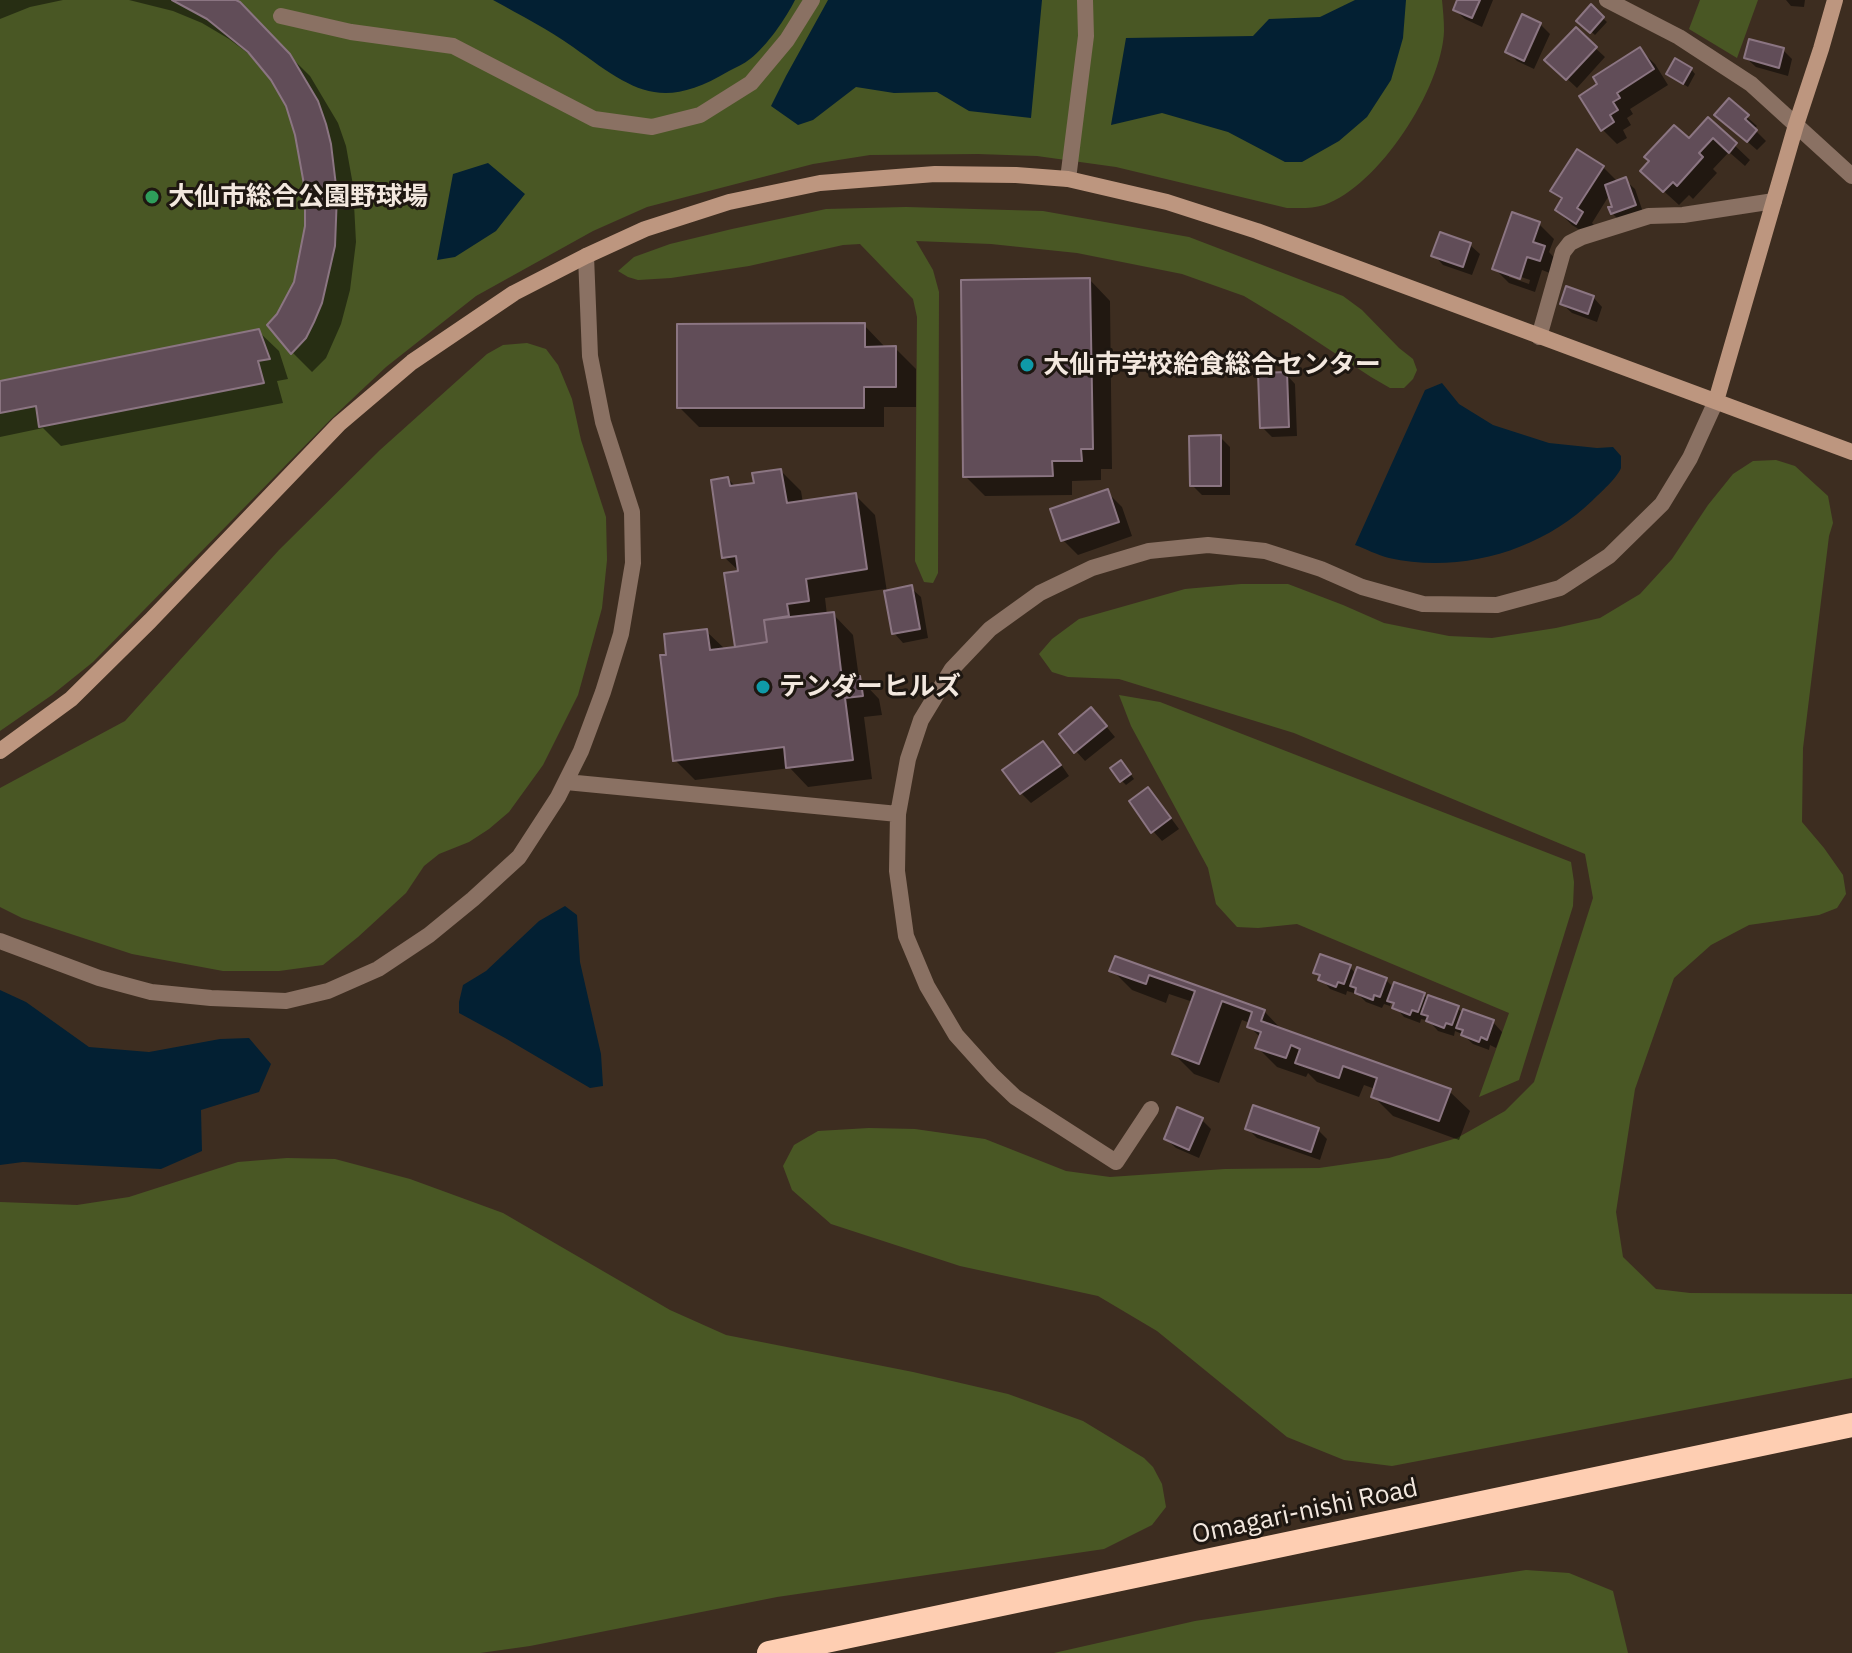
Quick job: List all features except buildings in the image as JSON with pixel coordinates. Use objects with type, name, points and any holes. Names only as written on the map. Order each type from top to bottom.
[{"type":"highway","name":"Omagari-nishi Road","points":[[769,1653],[1852,1425]]},
{"type":"street","points":[[281,16],[351,32],[453,46],[594,119],[652,127],[700,115],[751,83],[787,40],[812,0]]},
{"type":"street","points":[[1068,179],[1086,36],[1085,0]]},
{"type":"street","points":[[1607,0],[1691,45],[1751,84],[1852,176]]},
{"type":"street","points":[[1151,1109],[1116,1162],[1015,1097],[956,1035],[927,986],[906,936],[897,871],[898,814],[908,759],[921,720],[952,669],[990,629],[1040,593],[1092,568],[1149,551],[1208,545],[1265,551],[1321,569],[1362,587],[1423,604],[1497,605],[1560,588],[1609,556],[1662,504],[1690,458],[1716,401],[1835,0]]},
{"type":"street","points":[[0,751],[71,699],[339,424],[412,362],[514,293],[645,229],[729,202],[820,183],[935,174],[1016,175],[1068,179],[1167,202],[1257,231],[1852,452]]},
{"type":"street","points":[[1539,337],[1563,252],[1570,243],[1594,232],[1649,216],[1683,215],[1774,201]]},
{"type":"street","points":[[0,941],[51,962],[151,992],[286,1001],[328,991],[378,969],[429,935],[519,857],[558,797],[581,751],[621,634],[633,563],[632,512],[603,422],[590,356],[586,256]]},
{"type":"street","points":[[566,782],[898,814]]},
{"type":"green space","points":[[0,0],[1442,0],[1444,31],[1441,54],[1432,80],[1404,132],[1366,178],[1324,205],[1287,208],[1116,167],[1037,156],[870,155],[813,164],[647,207],[593,231],[476,296],[386,367],[93,662],[0,731]]},
{"type":"green space","points":[[1700,0],[1758,0],[1737,58],[1689,29]]},
{"type":"green space","points":[[906,207],[1043,211],[1189,237],[1343,296],[1413,359],[1417,370],[1404,388],[1390,388],[1244,296],[1182,274],[1077,253],[991,244],[916,241],[933,270],[939,292],[938,573],[933,583],[924,582],[915,561],[917,317],[913,299],[860,244],[671,278],[638,280],[618,271],[634,257],[670,244],[732,229],[826,209]]},
{"type":"green space","points":[[527,343],[546,349],[558,365],[572,399],[581,440],[606,517],[607,560],[602,608],[578,695],[543,765],[509,812],[469,842],[439,854],[424,866],[406,893],[323,965],[279,971],[223,971],[132,954],[22,918],[0,907],[0,788],[125,721],[279,550],[380,450],[487,354],[503,345]]},
{"type":"green space","points":[[1776,460],[1795,466],[1828,496],[1833,523],[1803,748],[1802,822],[1843,875],[1846,894],[1837,908],[1819,915],[1749,925],[1711,945],[1674,978],[1635,1089],[1616,1212],[1623,1257],[1656,1289],[1690,1293],[1852,1294],[1852,1378],[1392,1466],[1344,1460],[1287,1437],[1157,1331],[1098,1296],[960,1266],[831,1224],[792,1190],[783,1166],[794,1145],[818,1131],[915,1129],[985,1139],[1066,1171],[1110,1177],[1225,1169],[1319,1168],[1389,1158],[1457,1138],[1505,1111],[1534,1082],[1593,898],[1585,854],[1294,733],[1119,679],[1068,677],[1052,672],[1039,654],[1052,639],[1079,619],[1185,589],[1241,584],[1288,584],[1384,623],[1449,636],[1492,638],[1600,618],[1640,594],[1672,559],[1733,474],[1753,461]]},
{"type":"green space","points":[[1119,695],[1160,702],[1571,862],[1573,906],[1519,1080],[1479,1097],[1509,1013],[1297,924],[1237,927],[1216,904],[1208,868],[1131,726]]},
{"type":"green space","points":[[287,1158],[335,1159],[410,1179],[503,1213],[670,1310],[726,1335],[1008,1394],[1083,1421],[1144,1458],[1153,1467],[1162,1484],[1166,1507],[1152,1525],[1104,1549],[777,1597],[480,1653],[0,1653],[0,1202],[77,1205],[129,1197],[238,1162]]},
{"type":"green space","points":[[1526,1570],[1569,1573],[1613,1591],[1628,1653],[1054,1653],[1195,1621]]},
{"type":"water","points":[[493,0],[795,0],[769,39],[748,61],[705,84],[664,93],[630,84],[554,34]]},
{"type":"water","points":[[828,0],[1042,0],[1031,118],[969,111],[937,92],[894,93],[856,87],[813,120],[798,125],[771,106]]},
{"type":"water","points":[[1355,0],[1406,0],[1403,38],[1391,80],[1367,117],[1339,141],[1302,162],[1285,162],[1228,132],[1162,113],[1111,125],[1126,38],[1253,36],[1269,19],[1320,17]]},
{"type":"water","points":[[488,163],[525,194],[496,231],[455,257],[437,260],[453,174]]},
{"type":"water","points":[[1442,383],[1459,404],[1493,425],[1549,443],[1613,447],[1621,456],[1621,468],[1608,485],[1572,518],[1549,533],[1498,554],[1444,563],[1416,562],[1389,558],[1355,545],[1425,390]]},
{"type":"water","points":[[565,906],[577,915],[580,962],[601,1054],[603,1086],[590,1088],[459,1013],[463,985],[486,971],[539,921]]},
{"type":"water","points":[[0,990],[26,1002],[89,1047],[149,1052],[220,1039],[249,1038],[271,1064],[259,1092],[201,1110],[202,1151],[161,1169],[23,1162],[0,1165]]},
{"type":"place","name":"大仙市総合公園野球場","points":[[152,197]]},
{"type":"place","name":"大仙市学校給食総合センター","points":[[1027,365]]},
{"type":"place","name":"テンダーヒルズ","points":[[763,687]]}]
